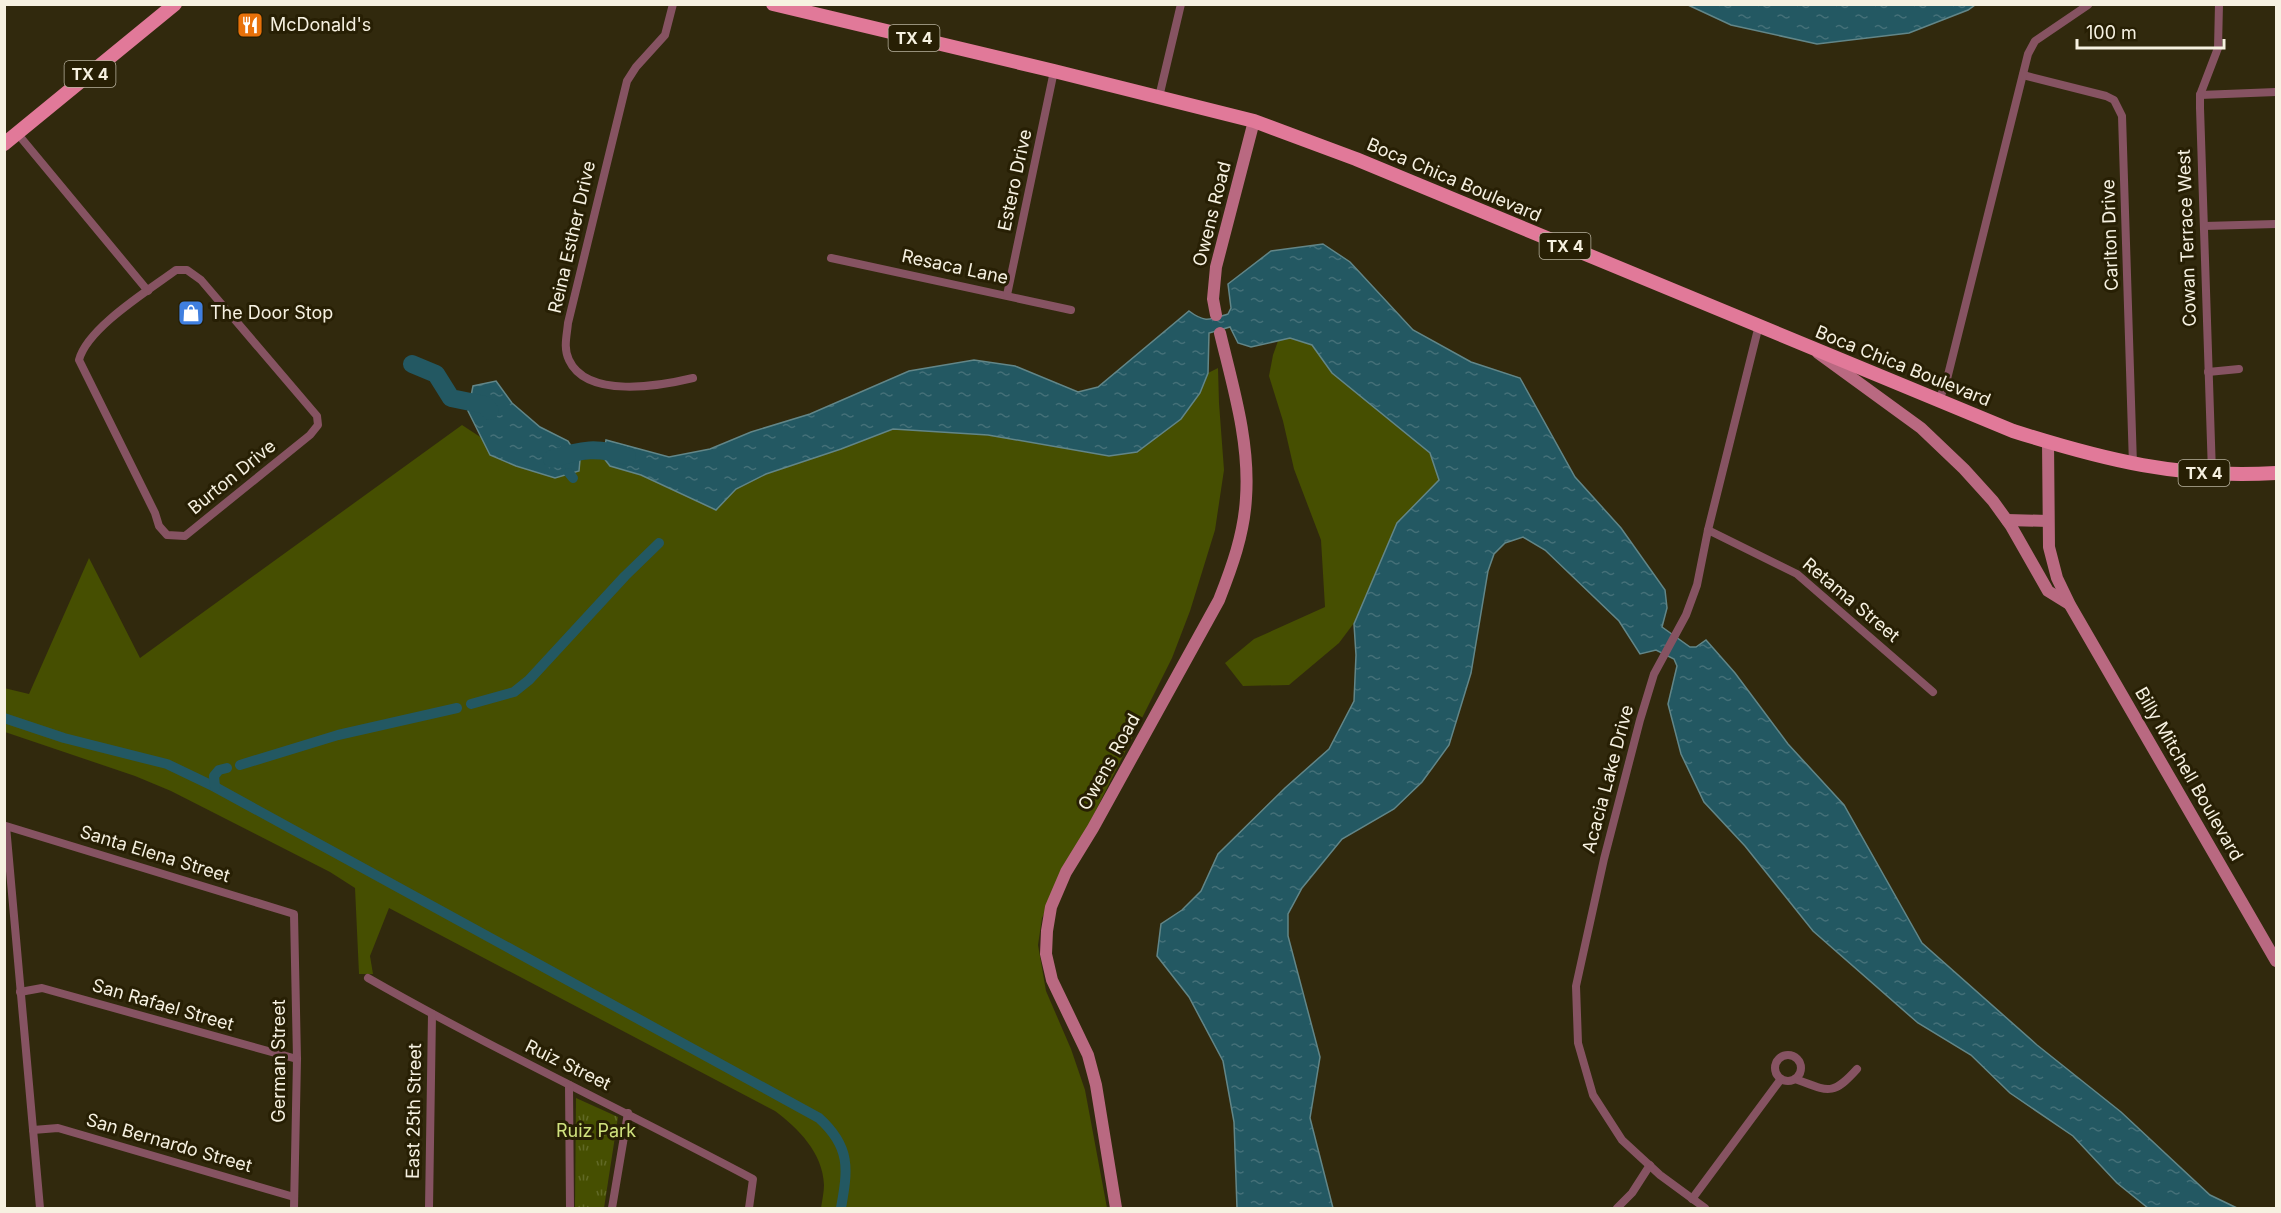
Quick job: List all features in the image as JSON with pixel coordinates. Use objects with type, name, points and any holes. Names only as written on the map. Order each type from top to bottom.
[{"type":"main road","name":"TX 4","points":[[4,144],[175,4]]},
{"type":"main road","name":"Boca Chica Boulevard","points":[[773,4],[1054,71],[1254,122],[1356,159],[2013,431],[2048,442],[2133,465],[2247,475],[2277,473]]},
{"type":"street","name":"Reina Esther Drive","points":[[673,4],[665,35],[636,67],[627,81],[568,323],[565,344],[568,359],[577,372],[590,380],[637,387],[661,385],[693,378]]},
{"type":"street","points":[[1159,98],[1181,4]]},
{"type":"street","name":"Cowan Terrace West","points":[[2212,473],[2200,95],[2218,48],[2219,4]]},
{"type":"street","points":[[1939,400],[1946,383],[2028,54],[2035,41],[2088,5]]},
{"type":"street","name":"Estero Drive","points":[[1007,295],[1054,71]]},
{"type":"street","name":"Carlton Drive","points":[[2023,75],[2106,96],[2114,100],[2122,116],[2133,465]]},
{"type":"street","points":[[2200,95],[2277,92]]},
{"type":"street","name":"Owens Road","points":[[1216,315],[1213,299],[1216,267],[1254,122]]},
{"type":"street","points":[[17,133],[148,291]]},
{"type":"street","points":[[2204,226],[2277,224]]},
{"type":"street","name":"Resaca Lane","points":[[831,258],[1071,310]]},
{"type":"street","name":"Burton Drive","points":[[176,270],[187,270],[195,274],[316,416],[318,425],[310,435],[185,536],[167,535],[159,526],[155,513],[79,360],[88,339],[148,291],[176,270]]},
{"type":"street","name":"Acacia Lake Drive","points":[[1705,1209],[1622,1140],[1593,1095],[1578,1043],[1576,986],[1604,859],[1640,720],[1654,674],[1686,615],[1697,585],[1708,530],[1759,325]]},
{"type":"street","name":"Owens Road","points":[[1116,1209],[1096,1085],[1088,1055],[1052,980],[1047,954],[1047,931],[1051,907],[1066,872],[1093,828],[1219,600],[1234,563],[1246,497],[1244,451],[1240,420],[1220,333]]},
{"type":"street","name":"Billy Mitchell Boulevard","points":[[1810,347],[1921,428],[1964,469],[2007,520],[2048,591],[2070,605]]},
{"type":"street","points":[[2208,372],[2239,369]]},
{"type":"street","name":"Billy Mitchell Boulevard","points":[[2048,442],[2049,547],[2057,578],[2070,605],[2277,961]]},
{"type":"street","points":[[2007,520],[2048,521]]},
{"type":"street","name":"Retama Street","points":[[1708,530],[1797,574],[1934,692]]},
{"type":"street","name":"Santa Elena Street","points":[[20,992],[6,826],[294,914]]},
{"type":"street","name":"German Street","points":[[294,914],[297,1059],[294,1209]]},
{"type":"street","name":"Ruiz Street","points":[[368,978],[432,1014],[753,1179],[749,1209]]},
{"type":"street","name":"San Rafael Street","points":[[20,992],[42,988],[297,1059]]},
{"type":"street","points":[[20,992],[40,1209]]},
{"type":"street","name":"East 25th Street","points":[[429,1209],[432,1014]]},
{"type":"street","points":[[1786,1056],[1796,1058],[1801,1066],[1799,1076],[1791,1081],[1781,1079],[1776,1066],[1786,1056]]},
{"type":"street","points":[[1795,1079],[1831,1090],[1843,1085],[1857,1069]]},
{"type":"street","points":[[1692,1199],[1781,1079]]},
{"type":"street","points":[[569,1085],[570,1209]]},
{"type":"street","points":[[612,1209],[628,1113]]},
{"type":"street","name":"San Bernardo Street","points":[[33,1130],[58,1128],[294,1197]]},
{"type":"street","points":[[1617,1209],[1632,1193],[1650,1165]]},
{"type":"green space","points":[[1290,338],[1312,345],[1332,373],[1430,453],[1439,480],[1397,523],[1354,623],[1339,643],[1289,685],[1243,686],[1225,663],[1254,639],[1325,607],[1321,540],[1294,469],[1283,421],[1269,376],[1278,341]]},
{"type":"green space","points":[[1218,368],[1224,470],[1215,530],[1190,611],[1172,658],[1042,918],[1038,945],[1046,991],[1071,1049],[1085,1090],[1107,1208],[821,1208],[824,1185],[819,1162],[808,1142],[775,1111],[389,908],[370,956],[373,974],[359,974],[355,888],[330,872],[171,791],[135,776],[5,732],[4,688],[29,694],[89,558],[140,658],[462,425],[491,444],[579,471],[580,460],[603,457],[610,466],[641,475],[716,510],[736,489],[766,474],[893,429],[988,435],[1109,456],[1200,393],[1208,373]]},
{"type":"green space","name":"Ruiz Park","points":[[576,1098],[618,1117],[604,1208],[575,1208]]},
{"type":"water","points":[[1688,5],[1975,5],[1968,10],[1909,33],[1817,44],[1731,25]]},
{"type":"water","points":[[1323,244],[1350,262],[1413,330],[1471,362],[1520,378],[1575,477],[1621,528],[1665,590],[1667,608],[1662,627],[1690,647],[1696,647],[1706,640],[1735,673],[1788,744],[1844,805],[1922,943],[2037,1045],[2121,1112],[2210,1195],[2237,1208],[2148,1208],[2117,1183],[2073,1136],[2010,1093],[1971,1055],[1918,1023],[1813,931],[1745,846],[1704,802],[1681,754],[1668,704],[1677,666],[1674,659],[1656,650],[1640,654],[1619,621],[1545,550],[1523,537],[1505,543],[1494,554],[1488,571],[1471,673],[1449,745],[1422,782],[1394,809],[1342,839],[1302,888],[1288,914],[1288,936],[1320,1057],[1310,1118],[1333,1208],[1237,1208],[1234,1122],[1223,1061],[1189,997],[1157,956],[1161,924],[1182,910],[1201,891],[1218,854],[1285,788],[1329,749],[1354,701],[1356,655],[1354,624],[1397,523],[1439,480],[1430,453],[1332,373],[1312,345],[1290,338],[1251,347],[1238,343],[1230,327],[1209,333],[1208,373],[1200,393],[1181,419],[1137,452],[1109,456],[988,435],[893,429],[766,474],[736,489],[716,510],[641,475],[610,466],[603,457],[606,440],[669,457],[710,449],[751,432],[810,414],[909,371],[974,360],[1015,366],[1078,392],[1098,387],[1189,311],[1203,319],[1228,314],[1231,308],[1228,284],[1271,251]]},
{"type":"water","points":[[496,381],[512,403],[540,427],[568,441],[580,460],[579,471],[555,478],[490,455],[468,411],[473,386]]},
{"type":"waterway","points":[[412,364],[436,374],[451,398],[485,405],[490,411]]},
{"type":"waterway","points":[[552,459],[590,450],[627,456]]},
{"type":"waterway","points":[[569,473],[573,478]]},
{"type":"waterway","points":[[471,704],[514,692],[529,680],[625,576],[659,543]]},
{"type":"waterway","points":[[240,765],[338,735],[457,708]]},
{"type":"waterway","points":[[4,718],[64,738],[167,764],[215,787],[819,1118],[837,1139],[845,1159],[846,1170],[841,1208]]},
{"type":"waterway","points":[[215,787],[214,776],[219,770],[227,768]]},
{"type":"place","name":"McDonald's","points":[[250,25]]},
{"type":"place","name":"The Door Stop","points":[[191,313]]}]
